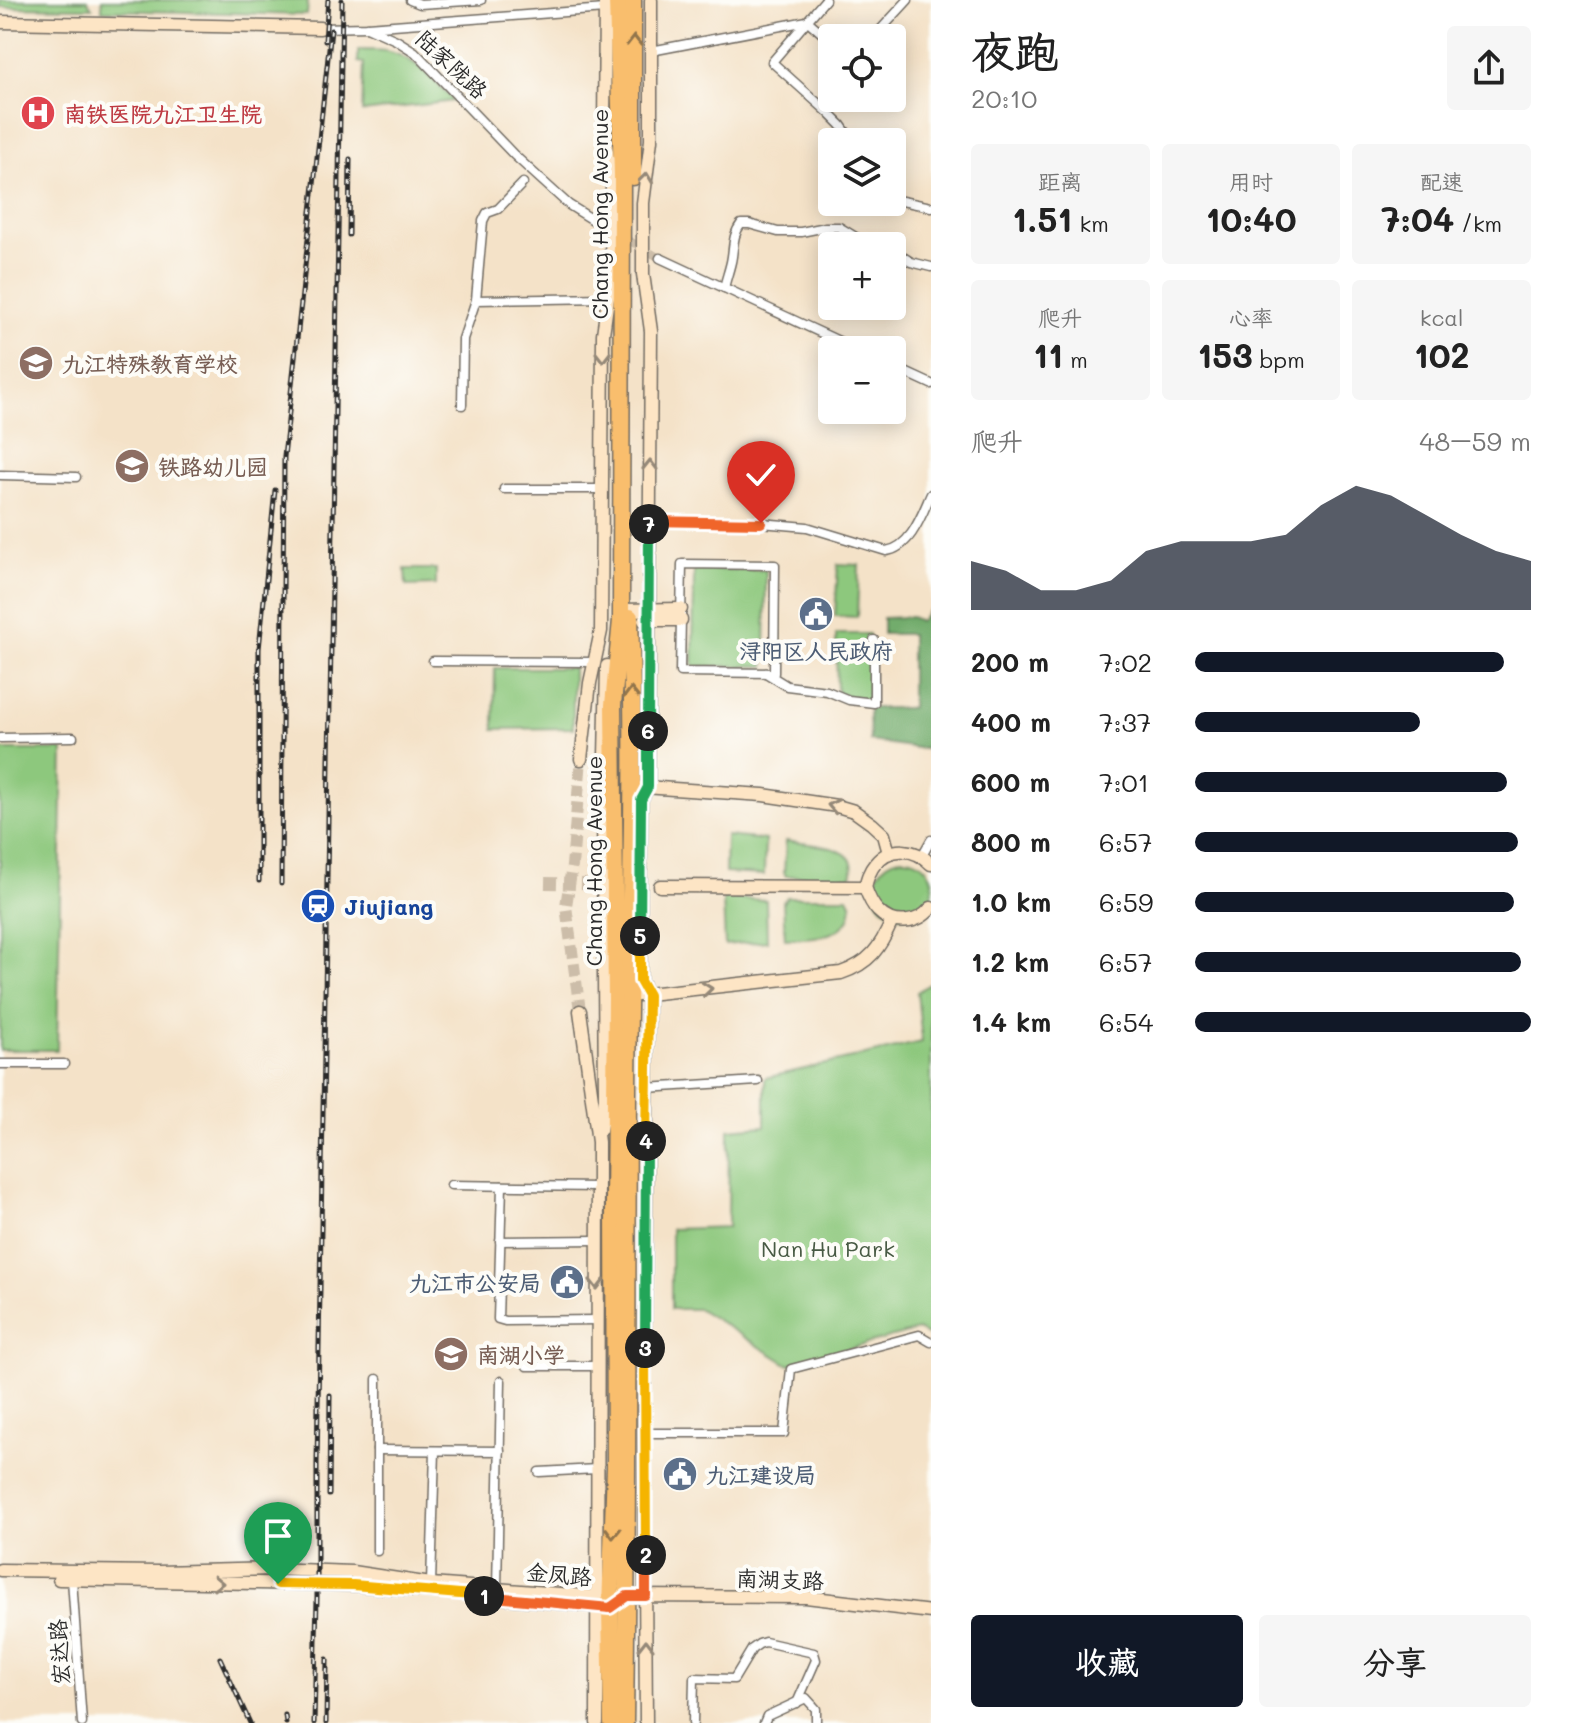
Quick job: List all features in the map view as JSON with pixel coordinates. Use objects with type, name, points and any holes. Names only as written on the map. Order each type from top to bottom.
[{"type":"highway","name":"Chang Hong Avenue","points":[[612,1723],[608,1601],[615,1467],[606,1368],[614,1205],[616,983],[613,705],[626,615],[633,0]]},
{"type":"highway","name":"Chang Hong Avenue","points":[[609,3],[622,175],[626,615],[640,787],[629,996],[628,1559],[608,1601],[625,1723]]},
{"type":"street","points":[[410,0],[420,4],[481,0]]},
{"type":"street","points":[[646,1723],[648,995],[640,981],[640,787],[649,615],[651,331],[643,274],[643,203],[651,140],[651,0]]},
{"type":"street","points":[[825,0],[772,62],[843,128]]},
{"type":"street","points":[[886,24],[908,0]]},
{"type":"street","points":[[367,27],[609,3],[604,130],[612,188],[611,276],[603,334],[600,664],[605,1099],[598,1142]]},
{"type":"street","points":[[651,51],[808,21]]},
{"type":"street","points":[[808,21],[818,30]]},
{"type":"street","name":"陆家陇路","points":[[0,22],[367,27],[415,52],[514,155],[569,205],[598,223]]},
{"type":"street","points":[[462,405],[463,339],[476,300],[483,221],[487,213],[498,209],[523,183]]},
{"type":"street","points":[[906,202],[931,207]]},
{"type":"street","points":[[724,288],[736,228],[741,224],[778,232],[839,227],[847,232]]},
{"type":"street","points":[[660,258],[828,336]]},
{"type":"street","points":[[906,259],[931,267]]},
{"type":"street","points":[[476,300],[608,298]]},
{"type":"street","points":[[906,372],[931,384]]},
{"type":"street","points":[[0,475],[76,477]]},
{"type":"street","points":[[504,489],[602,489]]},
{"type":"street","points":[[649,521],[807,527],[886,551],[895,550],[909,536],[931,494]]},
{"type":"street","points":[[682,564],[775,565],[774,673],[766,673],[680,672],[682,564]]},
{"type":"street","points":[[626,615],[681,615]]},
{"type":"street","points":[[766,673],[787,686],[827,691],[849,700],[874,703],[874,640]]},
{"type":"street","points":[[433,661],[600,664]]},
{"type":"street","points":[[600,664],[613,705]]},
{"type":"street","points":[[581,759],[600,664]]},
{"type":"street","points":[[0,738],[73,737]]},
{"type":"street","points":[[640,787],[763,795],[837,806],[854,811],[872,824],[884,835],[889,853]]},
{"type":"street","points":[[931,840],[925,857],[903,850],[889,853],[874,865],[865,887],[870,902],[880,914],[892,921],[909,922],[923,917],[931,908]]},
{"type":"street","points":[[660,886],[865,887]]},
{"type":"street","points":[[629,996],[841,973],[870,958],[892,921]]},
{"type":"street","points":[[580,1011],[598,1142],[597,1340],[606,1368],[597,1469],[608,1601],[597,1723]]},
{"type":"street","points":[[0,1064],[64,1064]]},
{"type":"street","points":[[646,1088],[758,1081]]},
{"type":"street","points":[[451,1185],[598,1187]]},
{"type":"street","points":[[502,1186],[498,1319],[597,1320]]},
{"type":"street","points":[[598,1238],[614,1205]]},
{"type":"street","points":[[500,1241],[598,1238]]},
{"type":"street","points":[[627,1327],[645,1357]]},
{"type":"street","points":[[645,1433],[784,1433],[791,1369],[919,1335],[931,1342]]},
{"type":"street","points":[[527,1366],[606,1368]]},
{"type":"street","points":[[377,1379],[377,1551]]},
{"type":"street","points":[[497,1589],[501,1381]]},
{"type":"street","points":[[377,1450],[500,1451]]},
{"type":"street","points":[[431,1584],[435,1451]]},
{"type":"street","points":[[539,1472],[597,1469]]},
{"type":"street","points":[[628,1559],[646,1524]]},
{"type":"street","name":"金凤路","points":[[0,1570],[159,1572],[271,1569],[352,1572],[431,1584],[608,1601]]},
{"type":"street","name":"金凤路","points":[[0,1577],[353,1585],[608,1601]]},
{"type":"street","name":"宏达路","points":[[72,1579],[82,1723]]},
{"type":"street","name":"南湖支路","points":[[608,1601],[646,1596],[806,1597],[931,1612]]},
{"type":"street","points":[[693,1723],[694,1678],[734,1679],[752,1649],[765,1642],[814,1653],[816,1660],[797,1703]]},
{"type":"street","points":[[764,1723],[767,1716],[806,1698],[816,1709],[816,1723]]},
{"type":"green space","points":[[0,0],[87,0],[92,8],[0,7]]},
{"type":"green space","points":[[102,0],[308,0],[307,15],[102,10]]},
{"type":"green space","points":[[358,50],[385,51],[406,58],[423,70],[454,101],[362,112],[364,63],[358,62]]},
{"type":"green space","points":[[838,564],[859,565],[857,617],[835,616]]},
{"type":"green space","points":[[405,569],[436,569],[436,585],[406,586]]},
{"type":"green space","points":[[694,570],[766,570],[765,666],[693,666]]},
{"type":"green space","points":[[931,608],[931,750],[870,741],[869,708],[911,708],[911,634],[883,634],[883,618],[911,617],[920,621]]},
{"type":"green space","points":[[836,634],[869,634],[868,700],[837,692]]},
{"type":"green space","points":[[495,668],[573,668],[573,728],[494,729]]},
{"type":"green space","points":[[0,750],[63,750],[57,1050],[0,1050]]},
{"type":"green space","points":[[726,836],[765,840],[764,875],[725,873]]},
{"type":"green space","points":[[786,841],[841,852],[852,863],[851,876],[786,876]]},
{"type":"green space","points":[[904,858],[925,866],[931,876],[931,898],[925,908],[904,916],[883,908],[875,887],[883,866]]},
{"type":"green space","points":[[787,897],[848,897],[852,905],[850,916],[844,926],[829,934],[785,939],[783,902]]},
{"type":"green space","points":[[723,898],[766,900],[767,941],[725,945]]},
{"type":"green space","name":"Nan Hu Park","points":[[931,983],[931,1337],[918,1330],[789,1365],[699,1309],[671,1309],[671,1229],[728,1227],[729,1129],[765,1126],[765,1078],[922,1042],[917,992]]},
{"type":"tunnel","points":[[598,223],[660,258]]},
{"type":"tunnel","points":[[580,1011],[566,906],[581,759]]},
{"type":"tunnel","points":[[545,883],[613,885]]},
{"type":"railway","points":[[325,41],[328,0]]},
{"type":"railway","points":[[314,1723],[342,0]]},
{"type":"railway","points":[[281,884],[284,457],[331,30]]},
{"type":"railway","points":[[349,235],[350,159]]},
{"type":"railway","points":[[259,881],[259,649],[275,490]]},
{"type":"railway","points":[[329,1495],[330,1395]]},
{"type":"railway","points":[[220,1658],[250,1723]]},
{"type":"railway","points":[[326,1723],[327,1659]]},
{"type":"railway","points":[[285,1715],[286,1723]]},
{"type":"place","name":"南铁医院九江卫生院","points":[[38,113]]},
{"type":"place","name":"九江特殊教育学校","points":[[36,363]]},
{"type":"place","name":"铁路幼儿园","points":[[132,466]]},
{"type":"place","name":"浔阳区人民政府","points":[[816,614]]},
{"type":"place","name":"Jiujiang","points":[[318,906]]},
{"type":"place","name":"九江市公安局","points":[[567,1282]]},
{"type":"place","name":"南湖小学","points":[[451,1354]]},
{"type":"place","name":"九江建设局","points":[[680,1474]]},
{"type":"route","points":[[278,1584],[353,1585],[610,1608],[627,1596],[646,1596],[644,1423],[648,995],[640,981],[641,800],[648,787],[649,521],[761,523]]}]
